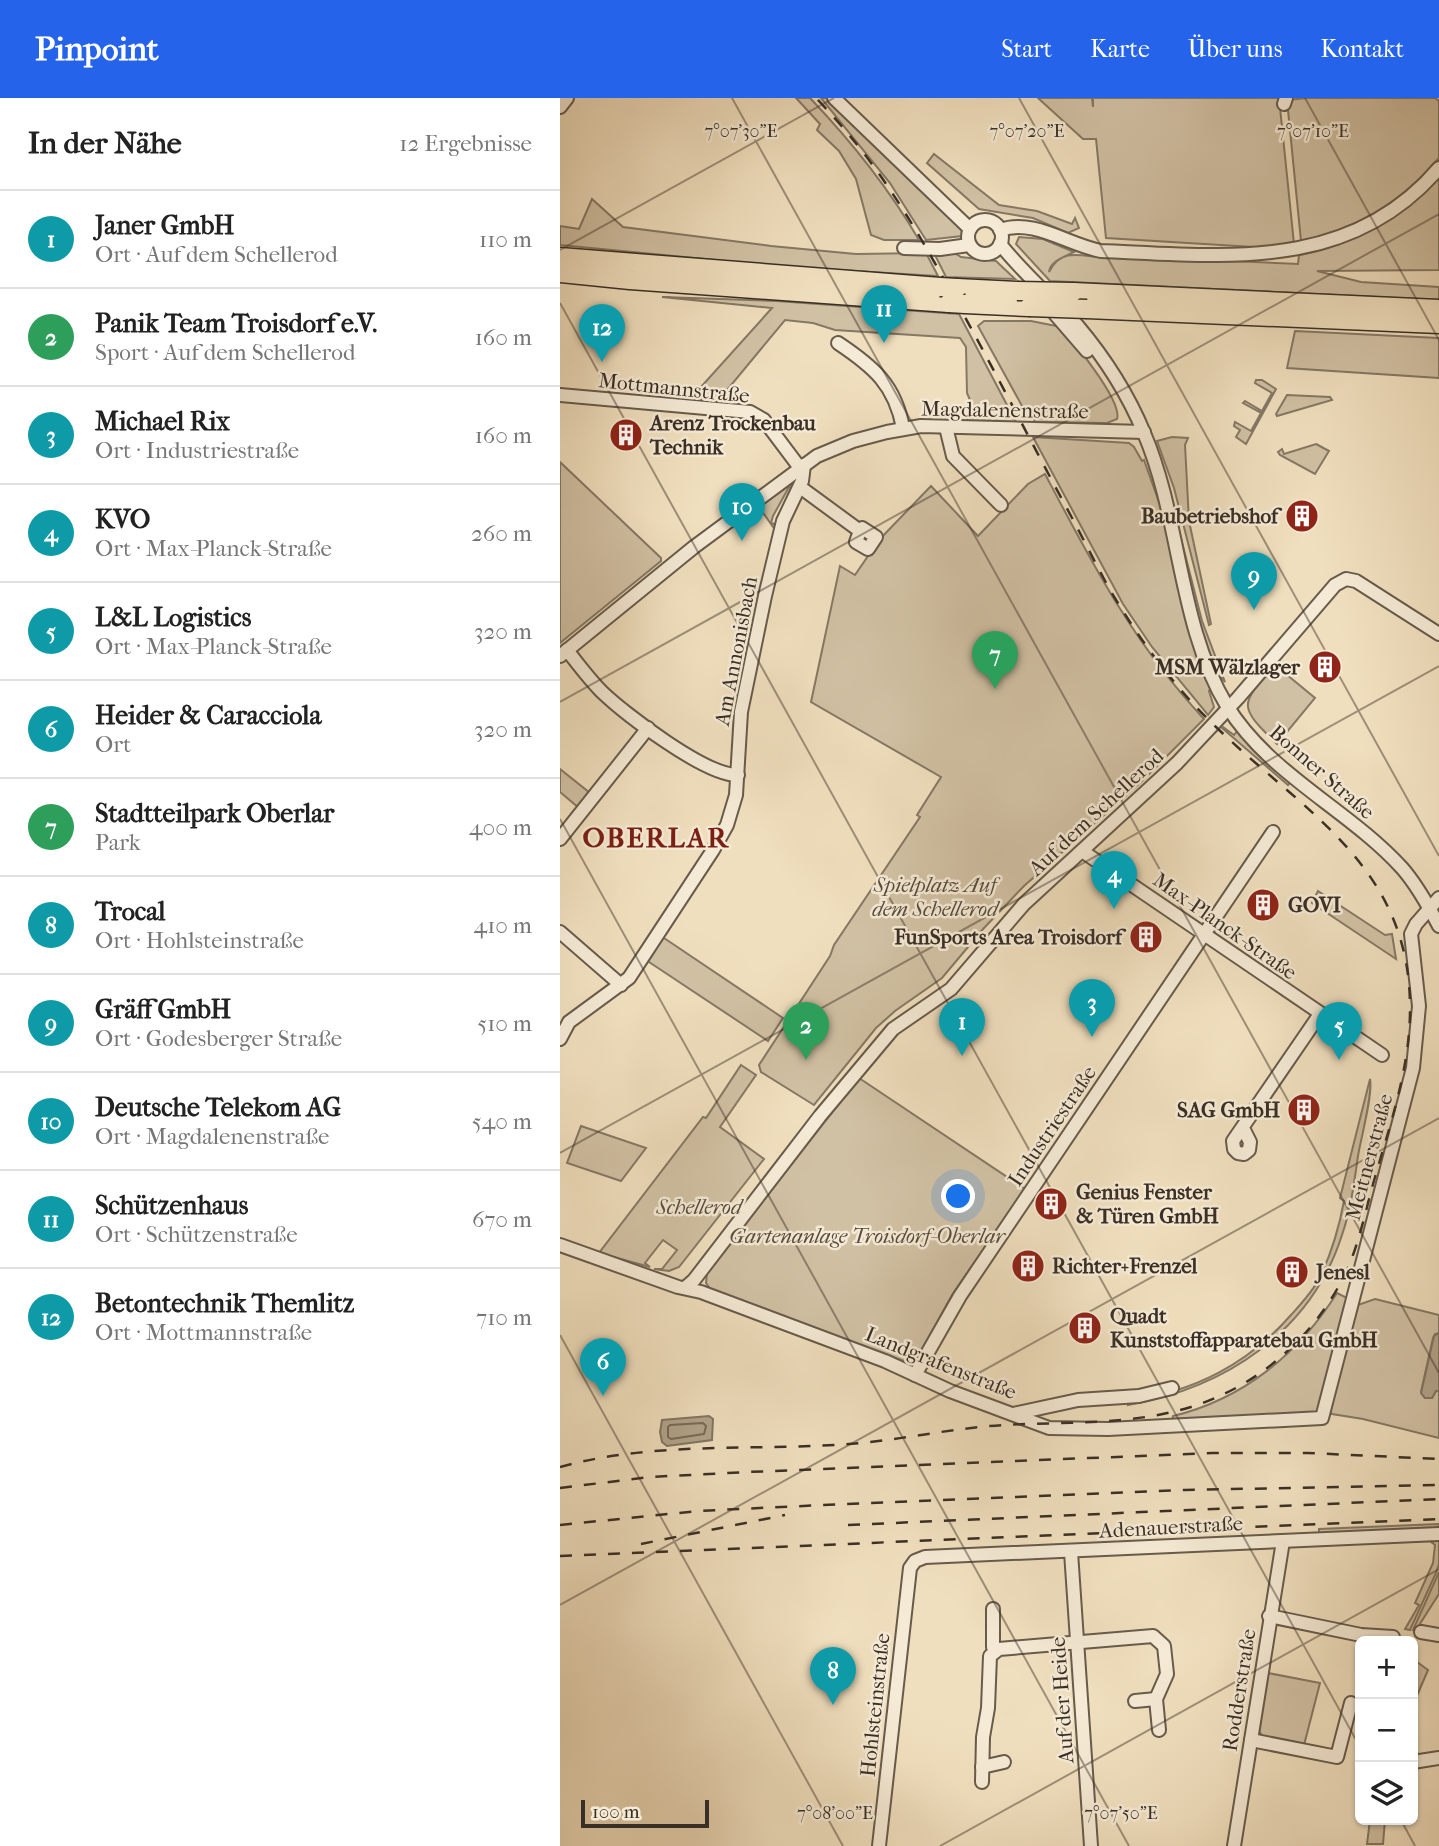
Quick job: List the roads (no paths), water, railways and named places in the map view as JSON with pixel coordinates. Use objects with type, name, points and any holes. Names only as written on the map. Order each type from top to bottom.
[{"type":"highway","points":[[560,257],[953,296],[1029,307],[1439,324]]},
{"type":"highway","points":[[560,273],[630,280],[953,296],[1017,290],[1439,310]]},
{"type":"street","points":[[560,107],[567,98]]},
{"type":"street","points":[[834,98],[973,225]]},
{"type":"street","points":[[842,98],[973,225]]},
{"type":"street","points":[[1000,230],[1025,226],[1085,248],[1101,251],[1221,256],[1279,253],[1335,240],[1367,225],[1423,186],[1439,168]]},
{"type":"street","points":[[992,221],[1000,230],[998,248],[987,254],[978,253],[969,245],[968,237],[973,225],[992,221]]},
{"type":"street","points":[[904,248],[940,249],[969,245]]},
{"type":"street","name":"Bonner Straße","points":[[998,248],[1090,355],[1141,432],[1168,514],[1202,651],[1228,708],[1267,755],[1395,861],[1415,885],[1439,926]]},
{"type":"street","points":[[838,343],[872,368],[888,386],[898,404],[903,428]]},
{"type":"street","name":"Mottmannstraße","points":[[560,395],[750,412],[764,421],[802,467]]},
{"type":"street","points":[[946,427],[953,456],[1001,505]]},
{"type":"street","name":"Magdalenenstraße","points":[[563,653],[671,565],[802,467],[832,449],[903,428],[1141,432]]},
{"type":"street","name":"Am Annonisbach","points":[[560,1039],[569,1022],[621,985],[635,969],[720,839],[733,810],[738,775],[741,712],[783,521],[800,487],[802,467]]},
{"type":"street","points":[[800,487],[860,531]]},
{"type":"street","name":"Auf dem Schellerod","points":[[685,1288],[880,1043],[907,1017],[951,989],[1024,904],[1177,763],[1329,591],[1342,580],[1356,581],[1439,634]]},
{"type":"street","points":[[563,653],[603,693],[648,728],[698,762],[726,774],[738,775]]},
{"type":"street","points":[[560,839],[648,728]]},
{"type":"street","name":"Industriestraße","points":[[915,1375],[960,1296],[1273,832]]},
{"type":"street","name":"Max-Planck-Straße","points":[[1082,851],[1382,1055]]},
{"type":"street","name":"Meitnerstraße","points":[[1322,1418],[1413,1068],[1419,1006],[1411,934],[1416,924],[1439,898]]},
{"type":"street","points":[[560,932],[621,985]]},
{"type":"street","points":[[1243,1128],[1320,1014]]},
{"type":"street","name":"Landgrafenstraße","points":[[560,1245],[848,1346],[978,1402],[1049,1428],[1108,1429],[1322,1418]]},
{"type":"street","points":[[1013,1414],[1078,1400],[1139,1396],[1172,1388]]},
{"type":"street","name":"Adenauerstraße","points":[[910,1568],[915,1561],[925,1557],[1439,1534]]},
{"type":"street","name":"Rodderstraße","points":[[1234,1846],[1283,1541]]},
{"type":"street","name":"Auf der Heide","points":[[1071,1552],[1091,1846]]},
{"type":"street","name":"Hohlsteinstraße","points":[[879,1846],[910,1568]]},
{"type":"street","points":[[993,1609],[995,1651]]},
{"type":"street","points":[[1269,1616],[1377,1636]]},
{"type":"street","points":[[1421,1632],[1439,1635]]},
{"type":"street","points":[[982,1782],[990,1656],[995,1651],[1147,1635],[1160,1640],[1164,1646],[1167,1674],[1156,1699],[1159,1730]]},
{"type":"street","points":[[1135,1701],[1156,1699]]},
{"type":"street","points":[[1251,1740],[1337,1758],[1351,1703]]},
{"type":"street","points":[[1418,1761],[1439,1758]]},
{"type":"street","points":[[982,1767],[1004,1762]]},
{"type":"water","points":[[1439,1333],[1439,1391],[1436,1391],[1432,1398],[1425,1398],[1421,1393],[1434,1336]]},
{"type":"water","points":[[709,1416],[713,1419],[712,1440],[667,1446],[662,1442],[662,1420]]},
{"type":"railway","points":[[560,1467],[631,1453],[849,1444],[1004,1425],[1144,1417],[1198,1405],[1224,1394],[1280,1358],[1311,1326],[1337,1290],[1358,1239],[1403,1076],[1410,1010],[1406,960],[1393,918],[1373,881],[1347,848],[1317,817],[1201,712],[1148,648],[1107,585],[970,326],[909,219],[858,145],[816,98]]},
{"type":"railway","points":[[560,1488],[650,1477],[1212,1453],[1308,1453],[1439,1459]]},
{"type":"railway","points":[[560,1525],[698,1511],[823,1505],[1185,1490],[1439,1485]]},
{"type":"railway","points":[[848,1525],[1439,1499]]},
{"type":"railway","points":[[641,1544],[785,1515]]},
{"type":"railway","points":[[560,1556],[1439,1519]]},
{"type":"place","name":"Schützenhaus","points":[[884,343]]},
{"type":"place","name":"Betontechnik Themlitz","points":[[602,362]]},
{"type":"place","name":"Arenz Trockenbau Technik","points":[[626,435]]},
{"type":"place","name":"Baubetriebshof","points":[[1302,516]]},
{"type":"place","name":"Deutsche Telekom AG","points":[[742,541]]},
{"type":"place","name":"Gräff GmbH","points":[[1254,610]]},
{"type":"place","name":"MSM Wälzlager","points":[[1325,667]]},
{"type":"place","name":"Stadtteilpark Oberlar","points":[[995,689]]},
{"type":"place","name":"GOVI","points":[[1263,905]]},
{"type":"place","name":"KVO","points":[[1114,909]]},
{"type":"place","name":"FunSports Area Troisdorf","points":[[1146,937]]},
{"type":"place","name":"Michael Rix","points":[[1092,1037]]},
{"type":"place","name":"Janer GmbH","points":[[962,1056]]},
{"type":"place","name":"Panik Team Troisdorf e.V.","points":[[806,1060]]},
{"type":"place","name":"L&L Logistics","points":[[1339,1060]]},
{"type":"place","name":"SAG GmbH","points":[[1304,1110]]},
{"type":"place","name":"Genius Fenster & Türen GmbH","points":[[1051,1204]]},
{"type":"place","name":"Richter+Frenzel","points":[[1028,1266]]},
{"type":"place","name":"Jenesl","points":[[1292,1272]]},
{"type":"place","name":"Quadt Kunststoffapparatebau GmbH","points":[[1085,1328]]},
{"type":"place","name":"Heider & Caracciola","points":[[603,1396]]},
{"type":"place","name":"Trocal","points":[[833,1705]]},
{"type":"district","name":"OBERLAR","points":[[656,837]]},
{"type":"park label","name":"Spielplatz Auf dem Schellerod","points":[[935,897]]},
{"type":"park label","name":"Schellerod","points":[[699,1207]]},
{"type":"park label","name":"Gartenanlage Troisdorf-Oberlar","points":[[867,1236]]}]
